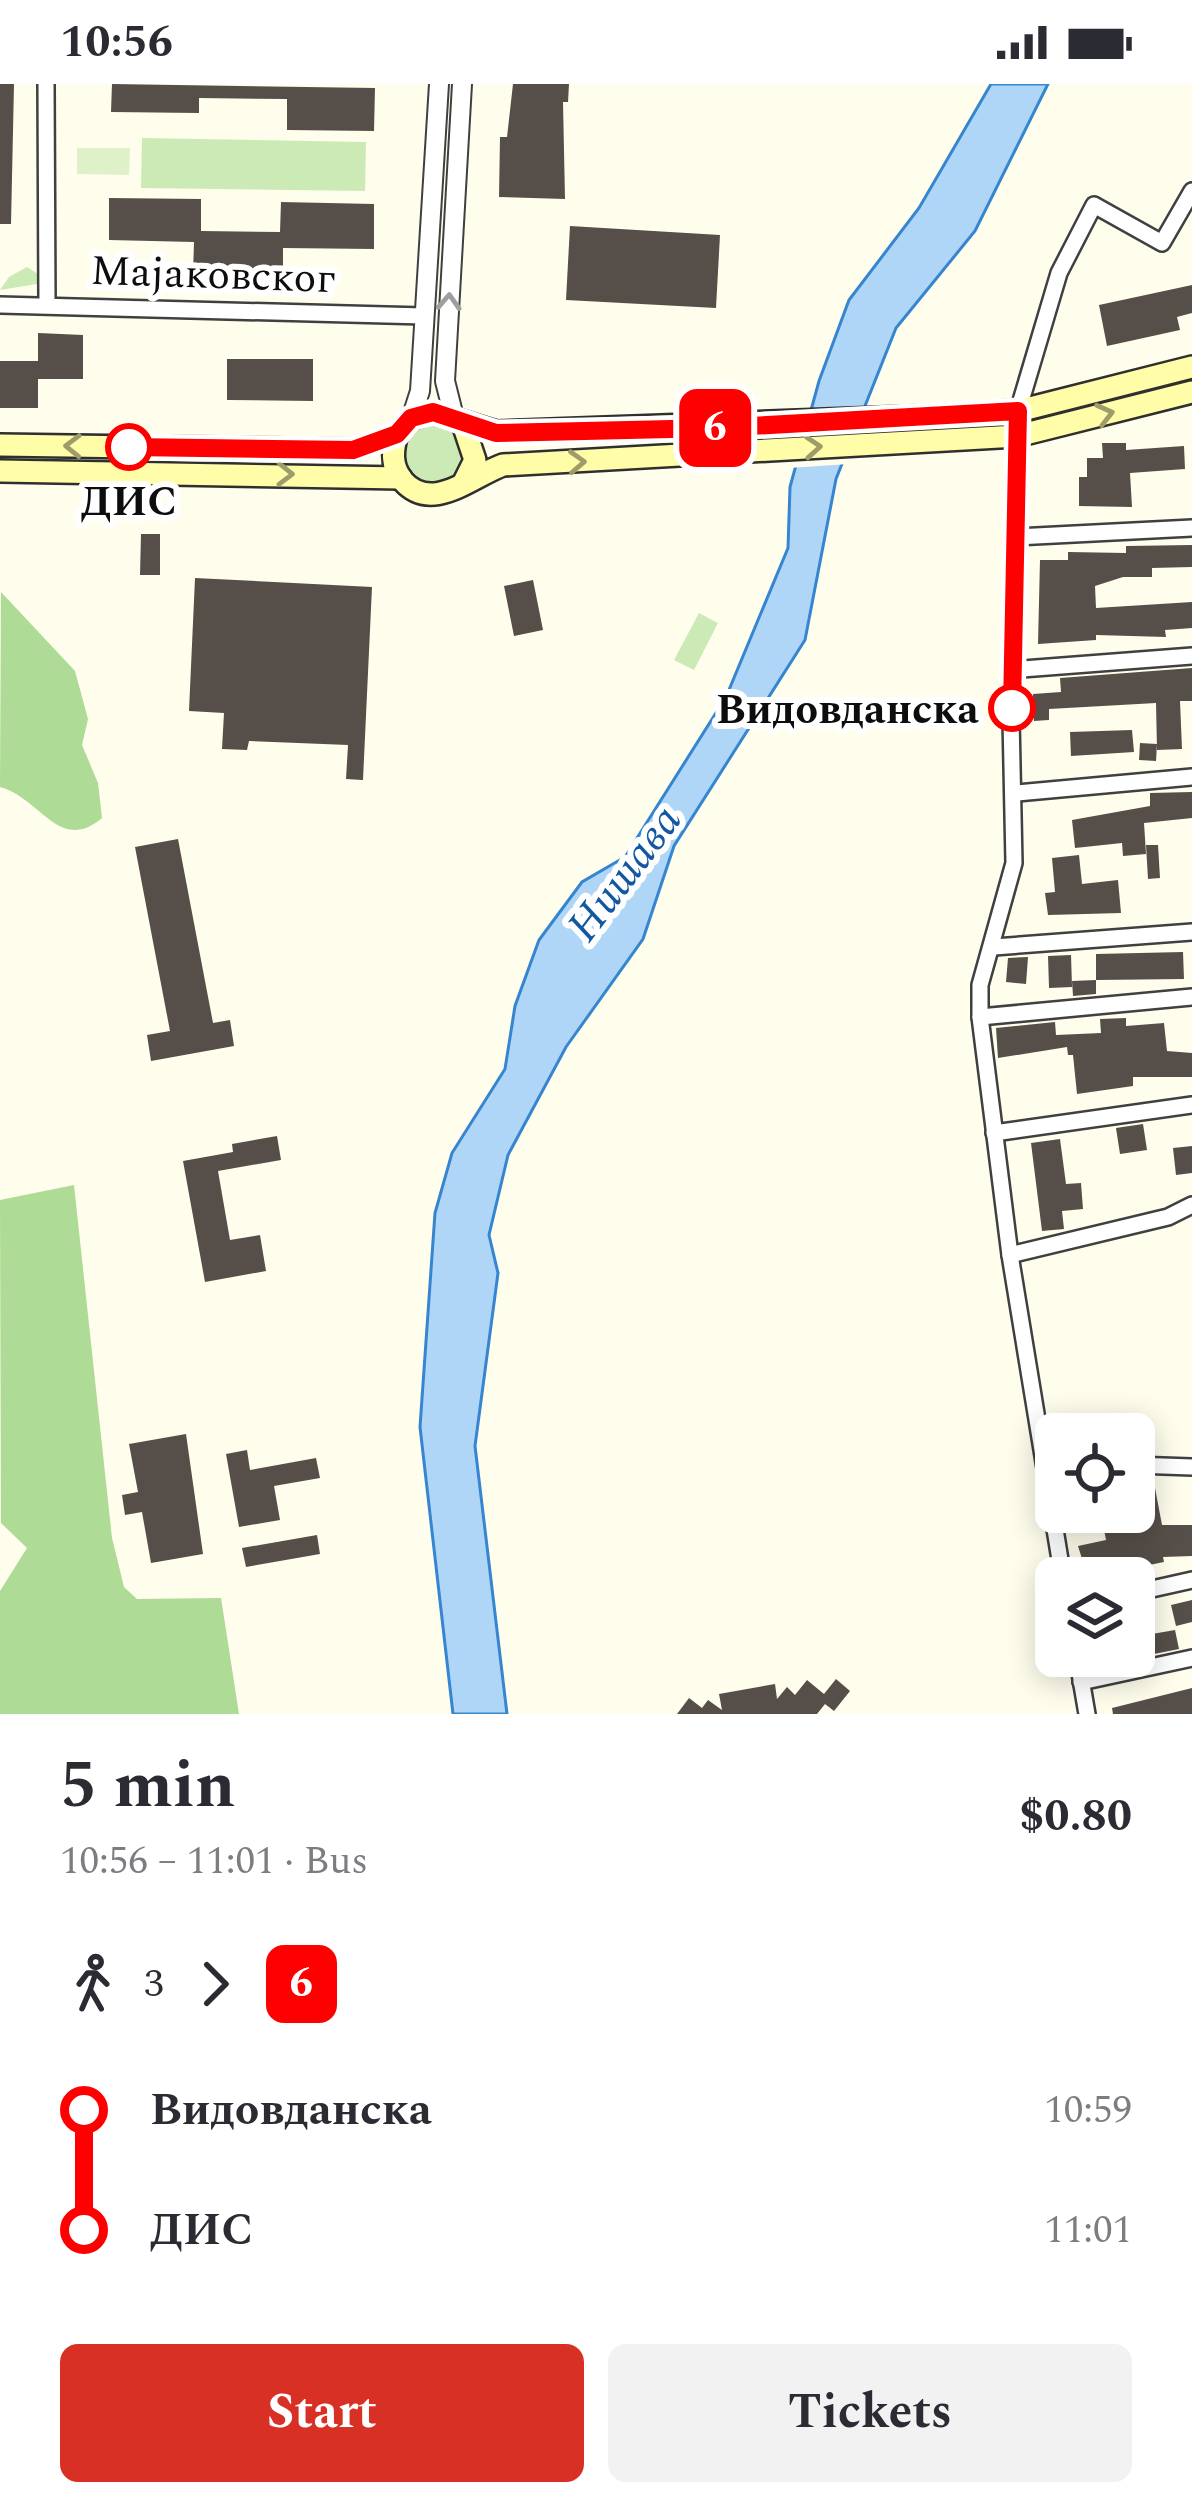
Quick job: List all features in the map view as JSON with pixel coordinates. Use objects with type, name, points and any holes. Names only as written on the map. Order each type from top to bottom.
[{"type":"main road","points":[[0,445],[335,451],[433,412],[496,433],[715,428],[1018,411],[1192,367]]},
{"type":"main road","points":[[0,471],[401,478],[430,495],[503,465],[1017,436],[1192,392]]},
{"type":"main road","points":[[459,421],[475,460],[464,483]]},
{"type":"main road","points":[[401,478],[393,457],[404,426]]},
{"type":"street","points":[[46,84],[47,305]]},
{"type":"street","points":[[404,426],[421,391],[439,84]]},
{"type":"street","points":[[459,421],[445,381],[462,84]]},
{"type":"street","points":[[1039,1413],[1010,1255],[980,1017],[980,985],[1014,863],[1017,793],[1010,670],[1018,411],[1059,273],[1094,205],[1162,243],[1192,191]]},
{"type":"street","name":"Мајаковског","points":[[0,305],[424,316]]},
{"type":"street","points":[[1016,537],[1192,527]]},
{"type":"street","points":[[1010,670],[1192,656]]},
{"type":"street","points":[[1017,793],[1192,777]]},
{"type":"street","points":[[994,947],[1192,932]]},
{"type":"street","points":[[980,1017],[1192,997]]},
{"type":"street","points":[[994,1133],[1192,1105]]},
{"type":"street","points":[[1010,1255],[1168,1217],[1192,1205]]},
{"type":"street","points":[[1155,1466],[1192,1467]]},
{"type":"street","points":[[1155,1588],[1192,1580]]},
{"type":"street","points":[[1082,1682],[1192,1658]]},
{"type":"street","points":[[1081,1677],[1087,1714]]},
{"type":"green space","points":[[142,138],[366,142],[365,191],[141,188]]},
{"type":"green space","points":[[77,148],[130,148],[129,175],[77,174]]},
{"type":"green space","points":[[27,267],[38,274],[37,284],[0,290],[9,277]]},
{"type":"green space","points":[[434,424],[455,433],[464,454],[455,475],[434,484],[413,475],[404,454],[413,433]]},
{"type":"green space","points":[[1,592],[75,671],[88,719],[82,745],[98,783],[102,818],[87,827],[62,827],[0,787]]},
{"type":"green space","points":[[699,613],[718,623],[694,670],[674,660]]},
{"type":"green space","points":[[74,1185],[112,1538],[124,1587],[137,1599],[221,1598],[239,1714],[0,1714],[0,1591],[27,1548],[1,1523],[0,1200]]},
{"type":"water","name":"Нишава","points":[[991,84],[1048,84],[975,231],[896,328],[836,479],[805,640],[674,846],[643,939],[566,1047],[508,1155],[489,1235],[498,1273],[475,1446],[507,1714],[453,1714],[420,1427],[435,1213],[452,1153],[505,1069],[515,1006],[539,940],[582,882],[625,857],[726,697],[788,548],[790,487],[819,381],[849,300],[919,208]]},
{"type":"pier","points":[[872,410],[849,464],[789,468],[804,414]]},
{"type":"building","points":[[0,84],[14,84],[11,224],[0,224]]},
{"type":"building","points":[[112,84],[375,88],[374,131],[287,130],[287,99],[199,98],[199,113],[111,112]]},
{"type":"building","points":[[513,84],[569,84],[568,102],[563,102],[565,199],[499,197],[500,137],[507,137]]},
{"type":"building","points":[[109,198],[201,199],[201,231],[280,232],[281,202],[374,204],[374,249],[283,248],[283,275],[193,274],[194,242],[109,240]]},
{"type":"building","points":[[570,226],[720,235],[716,308],[566,300]]},
{"type":"building","points":[[1192,285],[1192,313],[1177,317],[1180,330],[1107,346],[1099,305]]},
{"type":"building","points":[[38,333],[83,335],[83,379],[38,379],[38,408],[0,408],[0,361],[38,361]]},
{"type":"building","points":[[227,359],[313,359],[313,401],[227,400]]},
{"type":"building","points":[[1102,443],[1126,443],[1126,450],[1184,446],[1185,469],[1130,473],[1132,507],[1079,506],[1079,477],[1087,477],[1087,458],[1103,458]]},
{"type":"building","points":[[141,534],[160,534],[160,575],[140,575]]},
{"type":"building","points":[[1192,545],[1192,567],[1152,568],[1152,577],[1123,577],[1095,586],[1096,608],[1192,602],[1192,628],[1165,630],[1166,637],[1096,635],[1096,640],[1038,644],[1040,560],[1068,560],[1068,552],[1126,553],[1126,546]]},
{"type":"building","name":"ДИС","points":[[195,578],[372,587],[363,780],[346,779],[348,745],[249,741],[247,750],[222,749],[224,713],[189,711]]},
{"type":"building","points":[[533,580],[543,630],[514,636],[504,586]]},
{"type":"building","points":[[1192,668],[1192,701],[1180,701],[1182,749],[1157,750],[1156,703],[1049,709],[1049,720],[1034,721],[1033,694],[1061,692],[1060,678]]},
{"type":"building","points":[[1132,730],[1134,752],[1071,756],[1070,732]]},
{"type":"building","points":[[1140,743],[1157,744],[1156,761],[1139,760]]},
{"type":"building","points":[[1192,792],[1192,818],[1144,823],[1146,854],[1123,856],[1122,843],[1075,848],[1072,820],[1150,806],[1150,793]]},
{"type":"building","points":[[178,839],[213,1023],[230,1020],[234,1046],[151,1061],[147,1035],[170,1031],[135,847]]},
{"type":"building","points":[[1146,845],[1158,845],[1160,878],[1148,879]]},
{"type":"building","points":[[1079,855],[1082,884],[1118,880],[1121,913],[1048,915],[1045,893],[1055,892],[1052,858]]},
{"type":"building","points":[[1183,952],[1184,979],[1096,980],[1096,954]]},
{"type":"building","points":[[1071,955],[1072,987],[1049,988],[1048,956]]},
{"type":"building","points":[[1028,957],[1026,984],[1006,982],[1008,958]]},
{"type":"building","points":[[1096,980],[1096,994],[1073,996],[1072,981]]},
{"type":"building","points":[[1126,1018],[1126,1026],[1164,1023],[1167,1051],[1192,1053],[1192,1077],[1133,1077],[1133,1086],[1077,1094],[1073,1055],[1068,1055],[1067,1047],[998,1058],[996,1028],[1055,1022],[1056,1035],[1101,1033],[1100,1019]]},
{"type":"building","points":[[1143,1124],[1147,1150],[1120,1154],[1116,1128]]},
{"type":"building","points":[[277,1136],[281,1160],[218,1171],[230,1240],[260,1235],[266,1271],[205,1282],[183,1161],[233,1152],[232,1144]]},
{"type":"building","points":[[1060,1139],[1066,1184],[1081,1183],[1083,1209],[1062,1211],[1064,1229],[1042,1231],[1031,1143]]},
{"type":"building","points":[[1192,1146],[1192,1173],[1176,1175],[1173,1148]]},
{"type":"building","points":[[186,1434],[203,1554],[151,1563],[142,1512],[125,1515],[122,1495],[138,1492],[129,1444]]},
{"type":"building","points":[[247,1450],[250,1470],[316,1458],[320,1478],[274,1486],[280,1520],[239,1527],[226,1454]]},
{"type":"building","points":[[1155,1488],[1162,1525],[1192,1525],[1192,1556],[1163,1557],[1164,1562],[1155,1564],[1155,1557],[1081,1557],[1078,1546],[1106,1540],[1105,1533],[1155,1533]]},
{"type":"building","points":[[317,1535],[320,1554],[246,1567],[242,1548]]},
{"type":"building","points":[[1192,1600],[1192,1622],[1176,1626],[1171,1605]]},
{"type":"building","points":[[1175,1630],[1179,1649],[1155,1654],[1155,1633]]},
{"type":"building","points":[[836,1679],[850,1691],[834,1711],[825,1704],[817,1714],[677,1714],[689,1698],[702,1708],[708,1700],[722,1710],[719,1694],[775,1684],[777,1699],[787,1687],[795,1695],[807,1680],[824,1694]]},
{"type":"building","points":[[1192,1688],[1192,1714],[1113,1714],[1112,1708]]},
{"type":"bus line","name":"6","points":[[129,447],[353,450],[397,434],[411,418],[433,412],[496,433],[715,428],[1018,411],[1012,708]]},
{"type":"place","name":"ДИС","points":[[129,447]]},
{"type":"place","name":"Видовданска","points":[[1012,708]]}]
